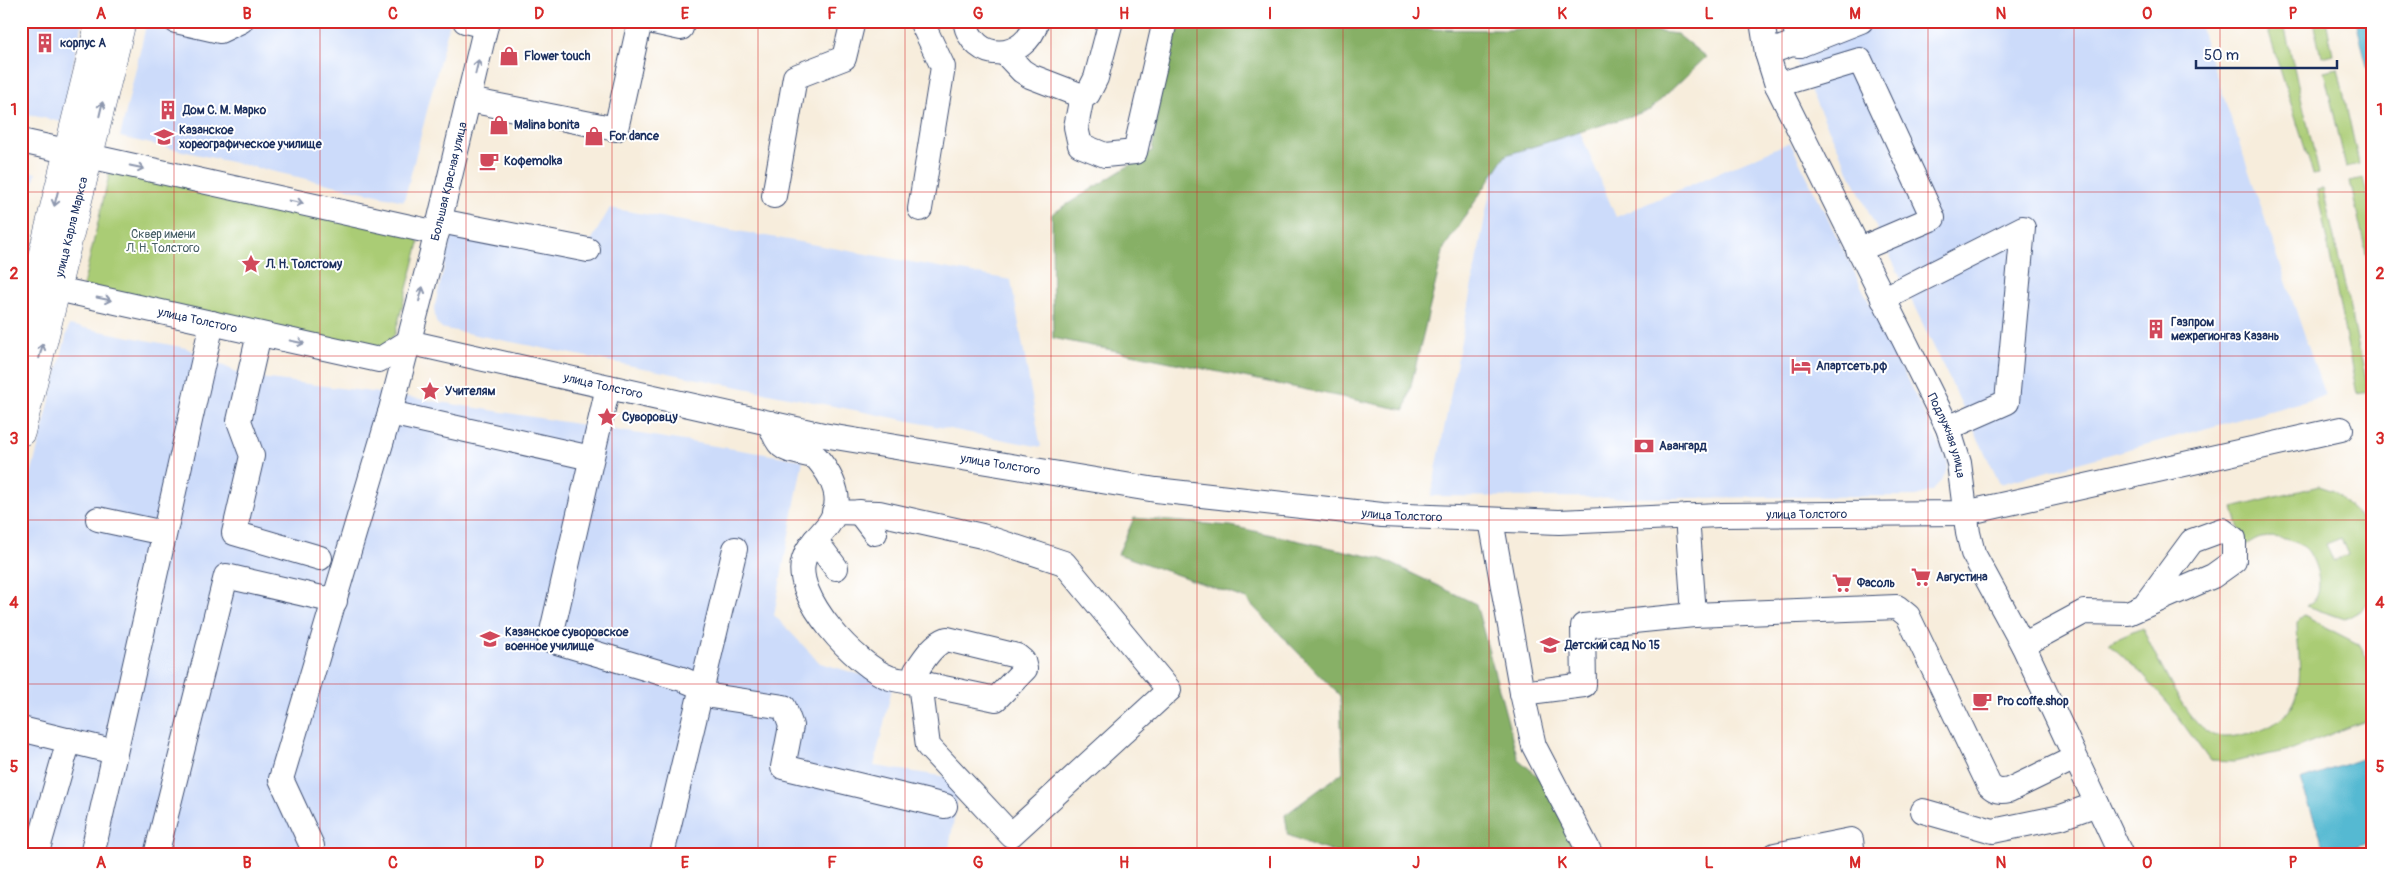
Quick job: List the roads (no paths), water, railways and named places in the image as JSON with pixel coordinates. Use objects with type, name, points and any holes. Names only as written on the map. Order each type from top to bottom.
[{"type":"main road","name":"улица Карла Маркса","points":[[21,432],[57,289],[100,21]]},
{"type":"main road","name":"улица Карла Маркса","points":[[21,342],[78,154],[122,21]]},
{"type":"street","points":[[176,21],[220,31],[241,21]]},
{"type":"street","points":[[469,100],[616,129],[640,21]]},
{"type":"street","points":[[650,21],[680,28],[682,21]]},
{"type":"street","points":[[774,196],[795,77],[844,58],[853,21]]},
{"type":"street","points":[[920,209],[943,67],[921,21]]},
{"type":"street","points":[[965,21],[972,40],[982,48],[993,52],[1017,49],[1027,42],[1034,32],[1038,21]]},
{"type":"street","points":[[1005,52],[1022,71],[1030,76],[1082,96],[1088,94],[1096,78],[1111,21]]},
{"type":"street","points":[[1082,96],[1076,127],[1080,145],[1105,155],[1135,152],[1165,21]]},
{"type":"street","name":"Подлужная улица","points":[[1762,21],[1766,53],[1777,84],[1948,428],[1960,463],[1968,533],[1973,553],[2023,645],[2121,855]]},
{"type":"street","points":[[1800,45],[1795,27],[1802,21]]},
{"type":"street","points":[[1766,53],[1792,44],[1800,45],[1861,21]]},
{"type":"street","name":"Большая Красная улица","points":[[310,855],[312,846],[281,779],[390,413],[469,100],[479,23]]},
{"type":"street","points":[[1777,84],[1860,60],[1933,218],[1858,250]]},
{"type":"street","points":[[21,141],[438,227],[588,250]]},
{"type":"street","points":[[1882,298],[2023,228],[2007,402],[1948,428]]},
{"type":"street","name":"улица Толстого","points":[[57,289],[379,360],[408,342],[823,435],[1156,490],[1382,516],[1559,522],[1687,516],[1966,513],[2341,429]]},
{"type":"street","points":[[92,855],[212,323]]},
{"type":"street","points":[[259,334],[239,420],[252,456],[234,533],[320,558]]},
{"type":"street","points":[[608,386],[550,640],[682,679],[701,687],[711,696],[784,707],[791,726],[783,767],[945,806]]},
{"type":"street","points":[[390,413],[591,458]]},
{"type":"street","points":[[770,423],[775,440],[784,450],[811,456],[820,462],[835,484],[838,501],[834,512],[830,524],[815,540],[803,559],[802,581],[812,603],[828,625],[867,664],[889,677],[920,683],[928,746],[1011,835],[1170,690],[1064,563],[982,536],[879,513],[834,512]]},
{"type":"street","points":[[859,512],[875,533]]},
{"type":"street","points":[[1687,516],[1694,615]]},
{"type":"street","points":[[98,519],[164,533]]},
{"type":"street","points":[[1491,520],[1522,693],[1534,746],[1590,855]]},
{"type":"street","points":[[815,540],[836,568]]},
{"type":"street","points":[[663,850],[734,549]]},
{"type":"street","points":[[156,855],[226,576],[335,601]]},
{"type":"street","points":[[2023,645],[2084,612],[2128,612],[2144,606]]},
{"type":"street","points":[[1522,693],[1584,685],[1583,626],[1694,615],[1897,607],[1908,616],[1989,785],[1993,789],[1998,791],[2009,790],[2076,758]]},
{"type":"street","points":[[21,729],[115,752]]},
{"type":"street","points":[[38,845],[69,740]]},
{"type":"street","points":[[1923,811],[1993,831],[2061,817],[2097,804]]},
{"type":"street","points":[[1775,855],[1851,840],[1853,855]]},
{"type":"water","points":[[2356,21],[2373,21],[2373,90]]},
{"type":"water","points":[[2373,755],[2373,841],[2337,855],[2327,855],[2300,780]]},
{"type":"place","name":"корпус А","points":[[45,43]]},
{"type":"place","name":"Flower touch","points":[[509,56]]},
{"type":"place","name":"Дом С. М. Марко","points":[[168,110]]},
{"type":"place","name":"Malina bonita","points":[[499,125]]},
{"type":"place","name":"For dance","points":[[594,136]]},
{"type":"place","name":"Казанское хореографическое училище","points":[[164,137]]},
{"type":"place","name":"Кофеmolka","points":[[489,161]]},
{"type":"place","name":"Л. Н. Толстому","points":[[251,264]]},
{"type":"place","name":"Газпром межрегионгаз Казань","points":[[2156,329]]},
{"type":"place","name":"Апартсеть.рф","points":[[1801,366]]},
{"type":"place","name":"Учителям","points":[[430,391]]},
{"type":"place","name":"Суворовцу","points":[[607,417]]},
{"type":"place","name":"Авангард","points":[[1644,446]]},
{"type":"place","name":"Августина","points":[[1921,577]]},
{"type":"place","name":"Фасоль","points":[[1842,583]]},
{"type":"place","name":"Казанское суворовское военное училище","points":[[490,639]]},
{"type":"place","name":"Детский сад № 15","points":[[1550,645]]},
{"type":"place","name":"Pro coffe.shop","points":[[1982,701]]},
{"type":"park label","name":"Сквер имени Л. Н. Толстого","points":[[163,241]]}]
